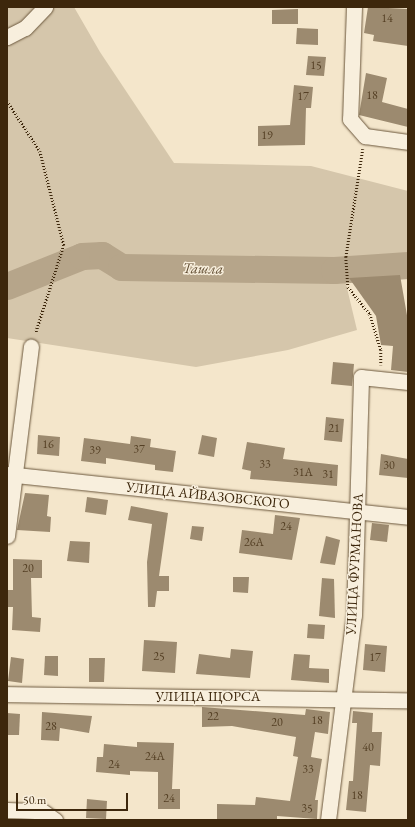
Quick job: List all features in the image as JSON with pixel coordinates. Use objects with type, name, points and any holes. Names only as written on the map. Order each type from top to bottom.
[{"type":"street","points":[[7,37],[25,28],[45,7]]},
{"type":"street","points":[[354,7],[350,119],[365,136],[408,142]]},
{"type":"street","points":[[7,536],[12,474],[31,347]]},
{"type":"street","name":"УЛИЦА ФУРМАНОВА","points":[[328,820],[342,697],[354,615],[361,377],[408,382]]},
{"type":"street","name":"УЛИЦА АЙВАЗОВСКОГО","points":[[12,474],[408,517]]},
{"type":"street","name":"УЛИЦА ЩОРСА","points":[[7,694],[342,697],[408,700]]},
{"type":"street","points":[[7,810],[42,811],[55,820]]},
{"type":"path","points":[[7,101],[40,151],[64,245],[53,287],[31,347]]},
{"type":"path","points":[[365,136],[346,257],[348,287],[370,314],[381,350],[379,379]]},
{"type":"shaded area","points":[[7,7],[74,7],[100,52],[174,163],[311,166],[408,191],[408,263],[341,263],[357,330],[288,350],[196,367],[7,338]]},
{"type":"building","points":[[368,7],[408,9],[408,46],[373,41],[374,35],[364,33]]},
{"type":"building","points":[[298,9],[298,24],[272,24],[272,10]]},
{"type":"building","points":[[297,28],[318,29],[318,45],[296,44]]},
{"type":"building","points":[[308,56],[326,57],[324,76],[306,75]]},
{"type":"building","points":[[366,73],[387,78],[382,102],[408,109],[408,127],[359,115]]},
{"type":"building","points":[[294,85],[313,87],[311,108],[306,108],[305,145],[258,146],[258,126],[290,125]]},
{"type":"building","points":[[400,275],[408,321],[408,372],[391,370],[393,346],[381,345],[376,316],[349,278]]},
{"type":"building","points":[[333,362],[354,364],[352,386],[331,384]]},
{"type":"building","points":[[326,417],[344,419],[342,442],[324,440]]},
{"type":"building","points":[[38,435],[60,437],[59,456],[37,454]]},
{"type":"building","points":[[202,435],[217,438],[214,457],[198,454]]},
{"type":"building","points":[[131,436],[151,439],[150,447],[176,451],[173,472],[155,470],[155,465],[106,458],[106,464],[81,461],[84,438],[130,444]]},
{"type":"building","points":[[247,442],[285,448],[283,459],[338,465],[337,486],[250,479],[251,471],[242,469]]},
{"type":"building","points":[[381,454],[408,459],[408,478],[379,475]]},
{"type":"building","points":[[25,493],[49,495],[47,516],[51,517],[50,532],[17,530]]},
{"type":"building","points":[[87,497],[108,500],[106,515],[85,512]]},
{"type":"building","points":[[131,506],[168,513],[159,576],[169,576],[169,591],[157,591],[155,607],[148,607],[147,562],[152,524],[128,520]]},
{"type":"building","points":[[275,515],[300,518],[292,560],[239,553],[242,530],[273,534]]},
{"type":"building","points":[[372,523],[389,525],[387,542],[370,540]]},
{"type":"building","points":[[192,526],[204,527],[202,541],[190,539]]},
{"type":"building","points":[[326,536],[340,540],[335,565],[320,563]]},
{"type":"building","points":[[70,541],[90,542],[89,563],[67,561]]},
{"type":"building","points":[[13,559],[42,560],[42,578],[31,578],[32,617],[41,618],[40,632],[12,630],[13,607],[8,607],[8,590],[13,590]]},
{"type":"building","points":[[233,577],[249,577],[248,593],[233,592]]},
{"type":"building","points":[[322,578],[334,579],[335,618],[319,616]]},
{"type":"building","points":[[308,624],[325,625],[324,639],[307,638]]},
{"type":"building","points":[[144,640],[177,642],[175,673],[142,671]]},
{"type":"building","points":[[365,644],[387,646],[385,672],[363,670]]},
{"type":"building","points":[[231,649],[253,651],[250,678],[196,674],[199,654],[230,658]]},
{"type":"building","points":[[294,654],[310,655],[309,668],[329,669],[329,683],[291,680]]},
{"type":"building","points":[[45,656],[58,656],[58,676],[44,675]]},
{"type":"building","points":[[11,657],[24,659],[22,683],[8,681]]},
{"type":"building","points":[[89,658],[105,658],[104,682],[89,682]]},
{"type":"building","points":[[202,707],[305,715],[306,709],[330,712],[328,734],[315,732],[311,757],[322,759],[315,800],[318,800],[317,819],[277,816],[277,820],[217,820],[217,804],[255,805],[256,797],[290,801],[298,757],[293,756],[296,737],[232,726],[202,727]]},
{"type":"building","points":[[353,711],[373,713],[372,732],[382,732],[380,766],[370,765],[366,812],[346,810],[349,781],[353,781],[357,723],[352,723]]},
{"type":"building","points":[[42,712],[92,716],[89,733],[60,728],[59,741],[41,740]]},
{"type":"building","points":[[7,713],[20,714],[19,735],[7,735]]},
{"type":"building","points":[[137,742],[174,743],[172,789],[180,789],[180,809],[158,809],[158,772],[130,771],[130,775],[96,772],[97,757],[103,757],[104,744],[137,747]]},
{"type":"building","points":[[87,799],[107,801],[106,819],[86,818]]},
{"type":"waterway","name":"Ташла","points":[[7,286],[82,256],[102,255],[121,267],[334,270],[408,265]]}]
